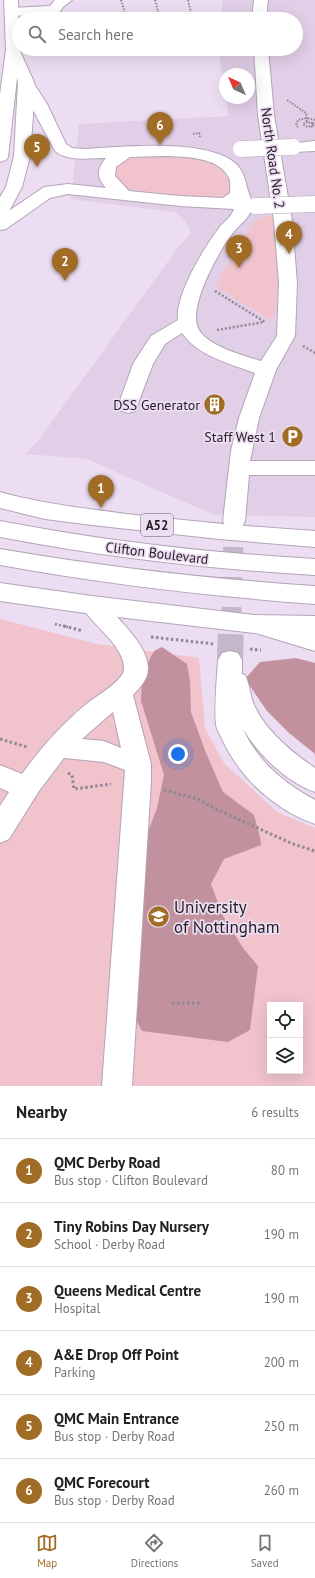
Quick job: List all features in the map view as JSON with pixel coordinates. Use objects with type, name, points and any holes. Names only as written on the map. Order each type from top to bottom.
[{"type":"main road","points":[[54,10],[58,4],[65,0]]},
{"type":"main road","points":[[260,12],[262,0]]},
{"type":"main road","points":[[32,12],[54,10],[56,12]]},
{"type":"main road","points":[[9,14],[12,41]]},
{"type":"main road","points":[[0,157],[12,56]]},
{"type":"main road","points":[[15,56],[26,82],[62,149],[74,153],[174,151],[211,157],[226,165],[236,176],[239,189],[250,206]]},
{"type":"main road","name":"North Road No. 2","points":[[234,521],[241,451],[249,418],[266,370],[286,336],[288,283],[283,221],[266,115],[262,56]]},
{"type":"main road","points":[[0,213],[14,187],[22,156],[26,82]]},
{"type":"main road","points":[[211,157],[219,152],[229,149],[315,146]]},
{"type":"main road","points":[[123,194],[108,181],[105,175],[106,170],[116,158],[128,152]]},
{"type":"main road","points":[[0,225],[39,196],[50,191],[68,189],[180,201],[226,203],[250,206],[315,204]]},
{"type":"main road","points":[[226,203],[236,198],[239,189]]},
{"type":"main road","points":[[180,201],[211,212],[217,217],[226,230]]},
{"type":"main road","points":[[250,206],[235,223],[226,230],[189,296],[186,309],[188,329],[208,347],[266,370]]},
{"type":"main road","points":[[128,406],[143,364],[158,340],[188,329]]},
{"type":"main road","points":[[240,468],[315,468]]},
{"type":"main road","name":"A52","points":[[0,500],[40,510],[103,519],[236,534],[315,539]]},
{"type":"main road","name":"Clifton Boulevard","points":[[0,530],[76,543],[215,560],[315,566]]},
{"type":"main road","name":"Clifton Boulevard","points":[[0,557],[118,576],[253,591],[315,595]]},
{"type":"main road","points":[[0,592],[92,605],[254,624],[315,625]]},
{"type":"main road","points":[[3,819],[54,753],[76,728],[131,682],[137,671],[136,663],[124,642],[92,605]]},
{"type":"main road","points":[[254,624],[315,642]]},
{"type":"main road","points":[[315,781],[296,769],[280,756],[253,723],[242,707],[230,660],[228,725],[237,744],[254,769],[265,780],[288,798],[315,812]]},
{"type":"main road","points":[[117,1086],[138,772],[120,692]]},
{"type":"main road","points":[[54,753],[104,752],[138,772]]},
{"type":"main road","points":[[0,776],[26,788]]},
{"type":"path","points":[[122,0],[125,12]]},
{"type":"path","points":[[155,0],[158,12]]},
{"type":"path","points":[[188,0],[191,12]]},
{"type":"path","points":[[285,99],[306,113],[308,122]]},
{"type":"path","points":[[296,125],[298,120],[315,120],[307,118]]},
{"type":"path","points":[[308,122],[312,122],[314,125],[310,128],[304,127],[303,124],[308,122],[314,124],[313,126],[308,128]]},
{"type":"path","points":[[198,280],[286,336]]},
{"type":"path","points":[[188,329],[264,322]]},
{"type":"path","points":[[52,623],[74,628],[87,633]]},
{"type":"path","points":[[54,753],[72,775],[74,789],[138,772]]},
{"type":"path","points":[[167,791],[198,799],[220,811],[293,844],[315,851]]},
{"type":"path","points":[[172,1003],[200,1003]]},
{"type":"shaded area","points":[[223,0],[315,0],[315,517],[214,515],[87,459],[26,454],[40,438],[177,249],[191,233],[186,222],[175,212],[71,199],[79,124],[229,116],[227,104],[255,104],[255,68],[221,68],[219,56],[303,56],[303,12],[221,12]]},
{"type":"shaded area","points":[[132,158],[192,158],[211,163],[225,174],[229,183],[231,194],[229,197],[217,200],[136,190],[125,188],[114,179],[113,170],[125,161]]},
{"type":"shaded area","points":[[273,215],[279,224],[280,279],[274,318],[269,319],[216,287],[221,275],[252,224],[258,218]]},
{"type":"shaded area","name":"University of Nottingham","points":[[0,619],[97,644],[199,658],[205,728],[224,763],[277,812],[315,828],[315,1086],[0,1086]]},
{"type":"shaded area","points":[[162,647],[187,664],[190,681],[191,712],[206,753],[223,792],[254,815],[260,837],[261,845],[224,859],[211,884],[223,916],[243,948],[258,966],[250,1030],[228,1042],[142,1031],[132,1013],[146,837],[157,808],[164,775],[141,701],[142,674],[154,651]]},
{"type":"shaded area","points":[[296,658],[315,663],[315,754],[289,733],[267,711],[245,679],[260,662]]},
{"type":"tunnel","points":[[231,627],[234,521]]},
{"type":"tunnel","points":[[230,660],[231,626]]},
{"type":"place","name":"QMC Forecourt","points":[[160,145]]},
{"type":"place","name":"QMC Main Entrance","points":[[37,167]]},
{"type":"place","name":"A&E Drop Off Point","points":[[289,254]]},
{"type":"place","name":"Queens Medical Centre","points":[[239,268]]},
{"type":"place","name":"Tiny Robins Day Nursery","points":[[65,281]]},
{"type":"place","name":"DSS Generator","points":[[215,405]]},
{"type":"place","name":"Staff West 1","points":[[292,437]]},
{"type":"place","name":"QMC Derby Road","points":[[101,508]]},
{"type":"place","name":"University of Nottingham","points":[[158,917]]}]
